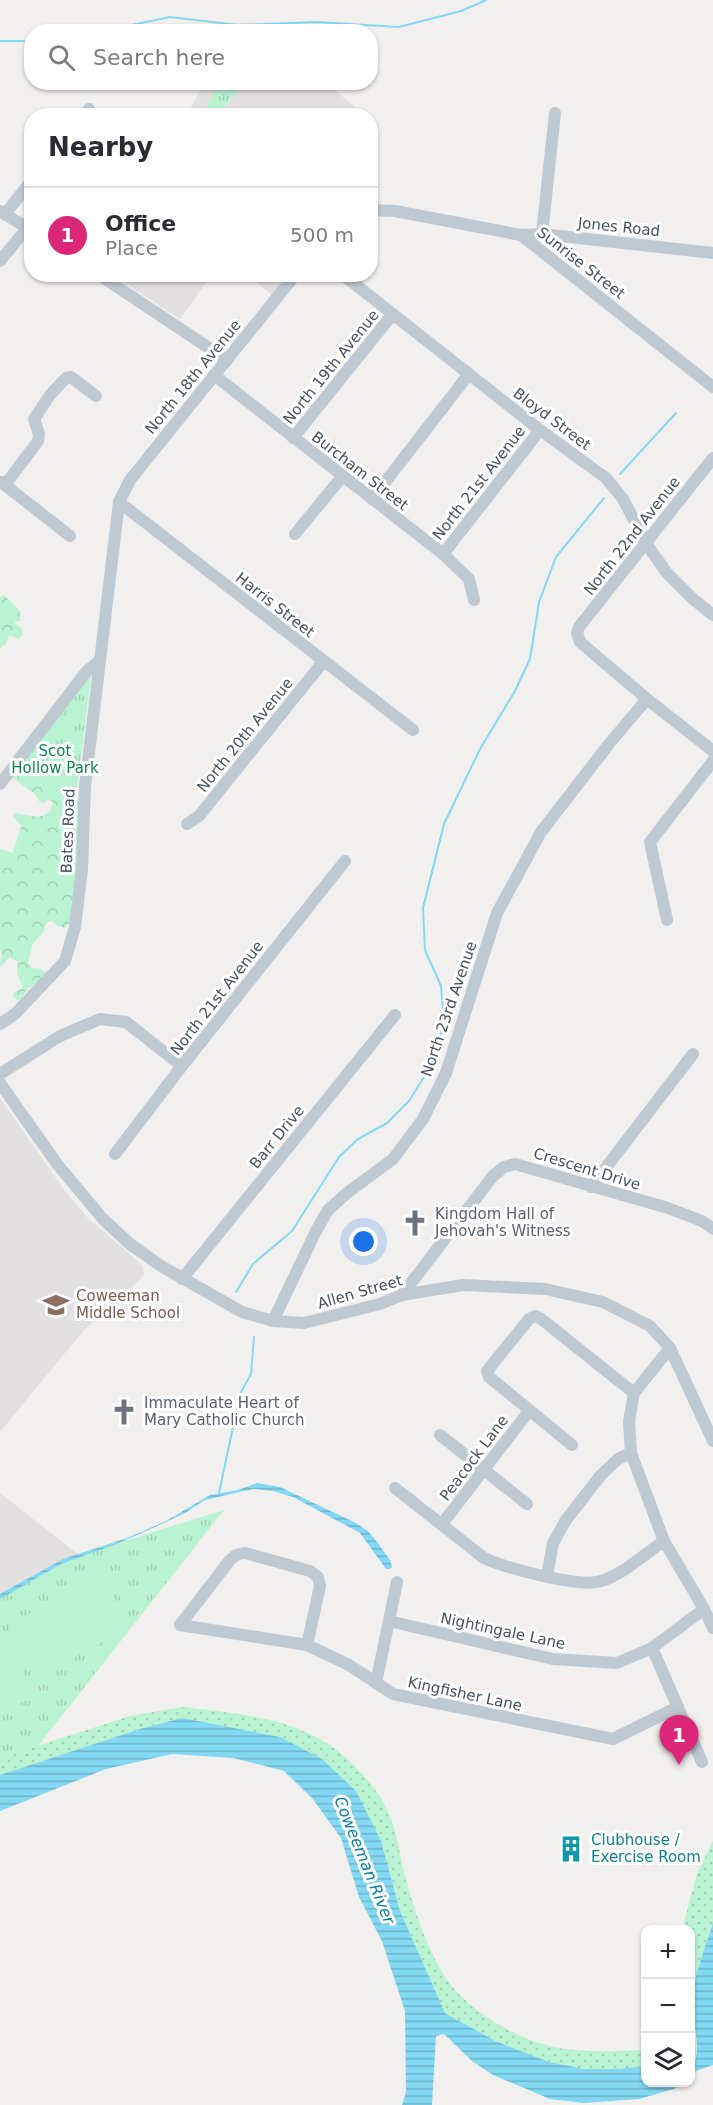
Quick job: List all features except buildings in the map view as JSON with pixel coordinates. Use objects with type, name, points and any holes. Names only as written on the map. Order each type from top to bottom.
[{"type":"street","points":[[542,234],[555,113]]},
{"type":"street","points":[[24,189],[2,212],[24,227]]},
{"type":"street","name":"Sunrise Street","points":[[378,210],[395,211],[521,235],[713,387]]},
{"type":"street","name":"Jones Road","points":[[521,235],[542,234],[713,253]]},
{"type":"street","points":[[0,261],[24,235]]},
{"type":"street","points":[[110,282],[227,360]]},
{"type":"street","name":"North 18th Avenue","points":[[120,502],[130,480],[290,282]]},
{"type":"street","name":"Bloyd Street","points":[[352,282],[540,430],[606,478],[623,499],[646,543],[666,572],[677,585],[713,615]]},
{"type":"street","name":"North 19th Avenue","points":[[293,438],[392,315]]},
{"type":"street","points":[[372,499],[469,374]]},
{"type":"street","name":"Burcham Street","points":[[214,375],[443,554],[469,579],[474,600]]},
{"type":"street","points":[[70,536],[3,483],[38,441],[39,434],[34,418],[66,378],[75,379],[96,396]]},
{"type":"street","name":"North 21st Avenue","points":[[443,554],[540,430]]},
{"type":"street","name":"North 22nd Avenue","points":[[647,699],[580,642],[577,633],[579,627],[713,458]]},
{"type":"street","points":[[295,534],[342,477]]},
{"type":"street","name":"Bates Road","points":[[0,1024],[15,1014],[58,970],[70,951],[79,905],[85,786],[120,502]]},
{"type":"street","name":"Harris Street","points":[[120,502],[413,730]]},
{"type":"street","points":[[0,784],[87,671],[99,661]]},
{"type":"street","name":"North 20th Avenue","points":[[187,824],[199,816],[323,662]]},
{"type":"street","points":[[647,699],[713,751]]},
{"type":"street","name":"North 23rd Avenue","points":[[273,1321],[316,1230],[328,1210],[346,1193],[393,1158],[423,1119],[446,1073],[502,903],[541,832],[647,699]]},
{"type":"street","points":[[667,920],[650,842],[713,761]]},
{"type":"street","name":"North 21st Avenue","points":[[115,1154],[345,861]]},
{"type":"street","name":"Barr Drive","points":[[182,1279],[395,1015]]},
{"type":"street","points":[[0,1074],[60,1036],[100,1019],[126,1022],[182,1066]]},
{"type":"street","points":[[591,1187],[693,1054]]},
{"type":"street","name":"Allen Street","points":[[0,1083],[57,1164],[103,1219],[130,1244],[182,1279],[242,1312],[273,1321],[304,1323],[380,1304],[402,1295],[463,1285],[545,1289],[603,1302],[650,1326],[670,1348],[713,1441]]},
{"type":"street","name":"Crescent Drive","points":[[402,1295],[493,1176],[504,1167],[516,1164],[668,1208],[702,1221],[713,1228]]},
{"type":"street","name":"Peacock Lane","points":[[572,1444],[489,1377],[487,1371],[529,1319],[535,1316],[540,1318],[634,1393]]},
{"type":"street","points":[[670,1348],[634,1393],[629,1421],[631,1454],[664,1541],[713,1628]]},
{"type":"street","name":"Peacock Lane","points":[[442,1524],[529,1411]]},
{"type":"street","points":[[440,1435],[527,1504]]},
{"type":"street","points":[[547,1576],[553,1543],[566,1520],[601,1475],[618,1459],[631,1454]]},
{"type":"street","points":[[395,1488],[484,1558],[498,1565],[547,1576],[588,1584],[601,1582],[612,1577],[664,1541]]},
{"type":"street","name":"Kingfisher Lane","points":[[306,1645],[320,1586],[318,1577],[310,1571],[245,1553],[236,1555],[230,1560],[180,1624],[306,1645],[349,1665],[393,1694],[613,1739],[678,1707]]},
{"type":"street","points":[[376,1683],[397,1582]]},
{"type":"street","name":"Nightingale Lane","points":[[389,1621],[553,1659],[617,1663],[652,1648],[704,1609]]},
{"type":"street","points":[[652,1648],[702,1762]]},
{"type":"shaded area","points":[[201,90],[335,90],[356,108],[190,108]]},
{"type":"shaded area","points":[[124,282],[205,282],[180,319]]},
{"type":"shaded area","points":[[256,282],[284,282],[273,296]]},
{"type":"shaded area","name":"Coweeman Middle School","points":[[0,1098],[62,1187],[87,1217],[143,1267],[144,1274],[83,1331],[0,1432]]},
{"type":"shaded area","points":[[0,1493],[79,1555],[0,1597]]},
{"type":"green space","points":[[216,90],[238,90],[223,108],[205,108]]},
{"type":"green space","points":[[4,595],[20,611],[20,621],[14,622],[22,629],[23,635],[18,639],[9,635],[6,644],[0,649],[0,597]]},
{"type":"green space","name":"Scot Hollow Park","points":[[91,676],[77,789],[27,782],[14,773]]},
{"type":"green space","points":[[11,773],[27,776],[40,785],[62,779],[74,786],[82,809],[84,824],[82,866],[71,921],[65,928],[52,921],[46,923],[43,933],[33,943],[28,963],[32,968],[41,969],[47,973],[40,984],[28,988],[18,1000],[13,996],[22,988],[17,974],[18,962],[10,957],[0,967],[2,952],[0,949],[0,849],[13,853],[21,826],[13,816],[15,813],[42,816],[51,809],[53,802],[48,799],[44,804],[39,801],[34,793],[14,779]]},
{"type":"green space","points":[[224,1510],[38,1746],[0,1758],[0,1597],[53,1566],[79,1555]]},
{"type":"green space","points":[[101,1574],[130,1627],[37,1678],[8,1625]]},
{"type":"green space","points":[[7,1637],[35,1696],[0,1713],[0,1641]]},
{"type":"green space","points":[[182,1707],[263,1718],[302,1731],[338,1751],[367,1780],[385,1805],[395,1830],[406,1880],[423,1932],[441,1971],[458,1993],[498,2024],[528,2039],[570,2050],[641,2050],[641,2066],[584,2069],[549,2062],[495,2041],[445,2013],[400,1911],[391,1877],[356,1791],[182,1718],[140,1729],[0,1775],[0,1758],[130,1716]]},
{"type":"green space","points":[[713,1841],[713,1923],[695,1988],[695,1925],[683,1925],[697,1873]]},
{"type":"water","points":[[257,1483],[280,1487],[354,1522],[368,1531],[390,1560],[392,1567],[386,1569],[360,1533],[293,1497],[273,1491],[253,1489],[205,1500],[185,1513],[151,1529],[61,1564],[0,1599],[0,1594],[63,1559],[127,1538],[166,1521],[210,1495],[238,1490]]},
{"type":"water","name":"Coweeman River","points":[[182,1718],[280,1737],[322,1759],[356,1791],[381,1841],[400,1911],[445,2013],[495,2041],[549,2062],[584,2069],[641,2066],[641,2087],[677,2087],[639,2099],[584,2103],[550,2099],[493,2075],[472,2061],[444,2034],[436,2036],[432,2105],[402,2105],[406,2092],[405,2011],[382,1941],[359,1897],[341,1838],[312,1798],[284,1771],[233,1758],[172,1754],[106,1769],[0,1811],[0,1775],[140,1729]]},
{"type":"water","points":[[713,1923],[713,2065],[695,2072],[697,2046],[695,1984]]},
{"type":"waterway","points":[[378,26],[399,27],[461,11],[486,0]]},
{"type":"waterway","points":[[136,24],[170,17],[230,24]]},
{"type":"waterway","points":[[264,24],[316,22],[349,24]]},
{"type":"waterway","points":[[0,41],[24,41]]},
{"type":"waterway","points":[[620,474],[676,413]]},
{"type":"waterway","points":[[236,1292],[253,1264],[292,1231],[339,1157],[358,1139],[387,1123],[409,1101],[434,1061],[444,1022],[441,986],[425,950],[423,908],[444,824],[480,749],[515,691],[530,659],[539,602],[556,557],[604,498]]},
{"type":"waterway","points":[[219,1493],[240,1394],[251,1374],[254,1337]]},
{"type":"place","name":"Kingdom Hall of Jehovah's Witness","points":[[415,1223]]},
{"type":"place","name":"Coweeman Middle School","points":[[56,1305]]},
{"type":"place","name":"Immaculate Heart of Mary Catholic Church","points":[[124,1412]]},
{"type":"place","name":"Office","points":[[679,1765]]},
{"type":"place","name":"Clubhouse / Exercise Room","points":[[571,1849]]}]
